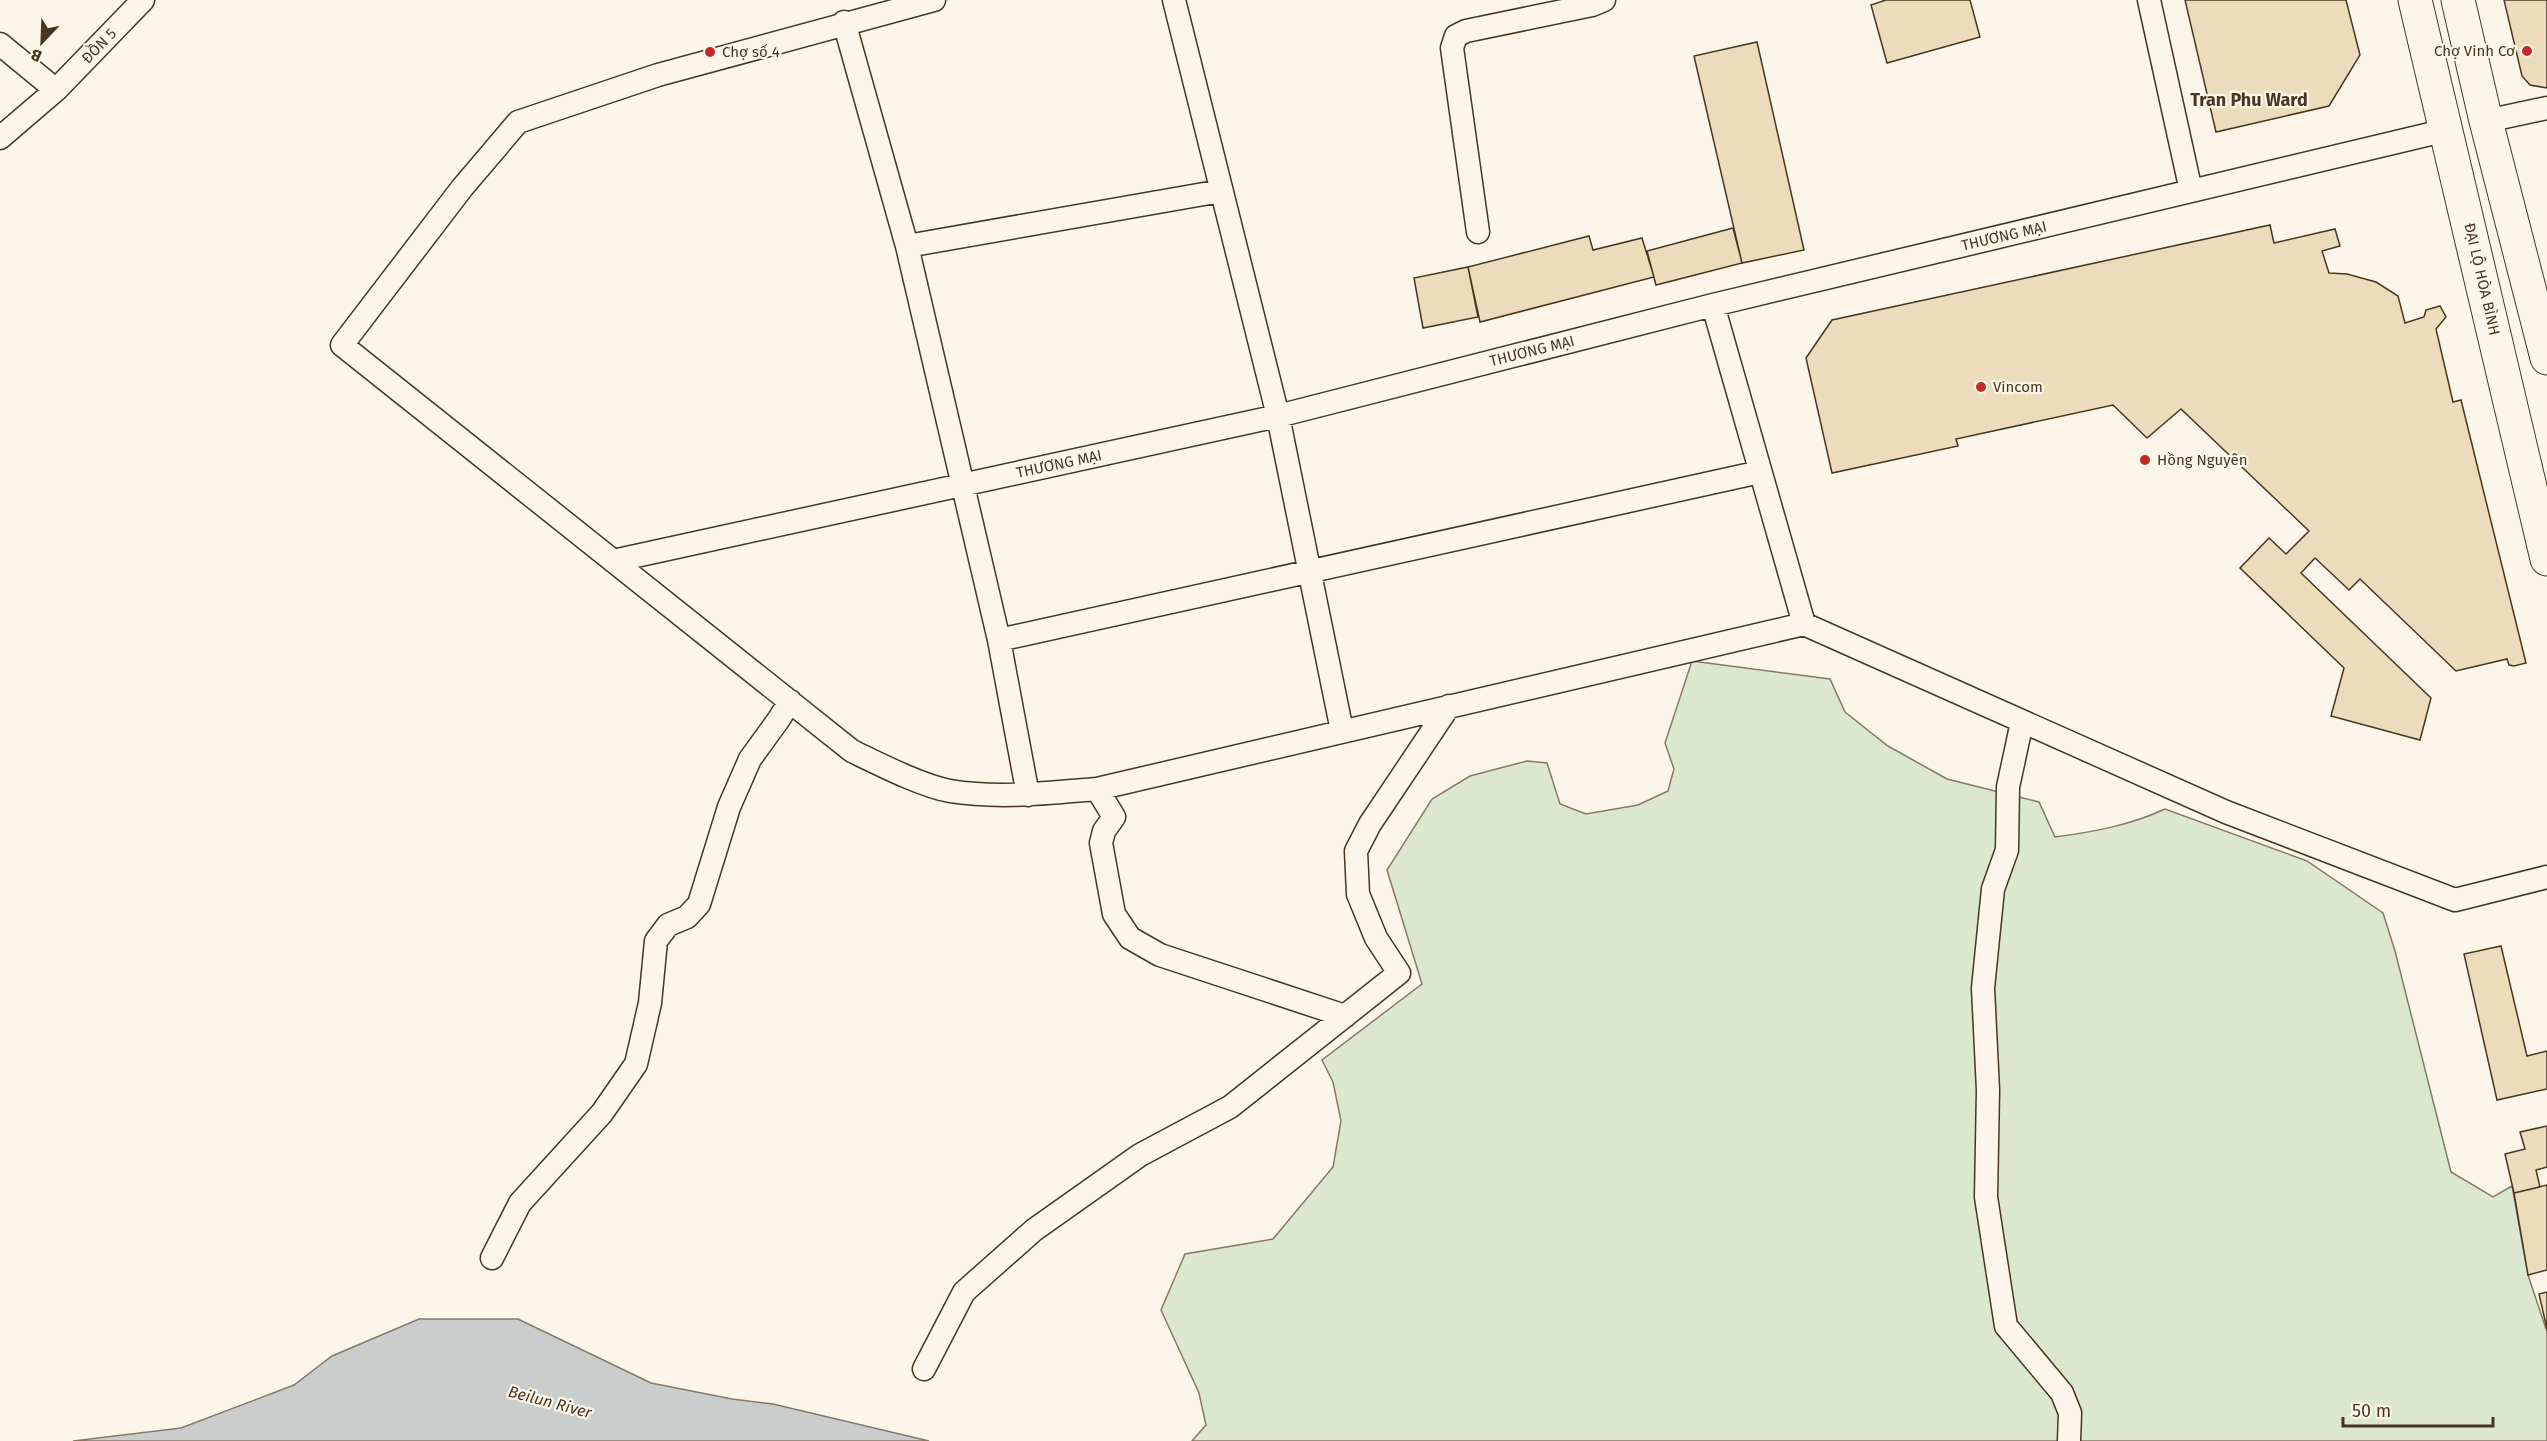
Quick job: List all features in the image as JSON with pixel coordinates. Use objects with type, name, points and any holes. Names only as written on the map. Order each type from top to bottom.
[{"type":"highway","name":"ĐẠI LỘ HÒA BÌNH","points":[[2415,0],[2547,559]]},
{"type":"highway","points":[[2458,0],[2486,122],[2547,358]]},
{"type":"highway","points":[[2447,130],[2486,122]]},
{"type":"street","name":"ĐỒN 5","points":[[0,138],[56,90],[143,0]]},
{"type":"street","points":[[934,0],[844,22],[658,75],[518,122],[462,188],[342,345],[852,751],[898,772],[949,790],[1028,795],[1097,789],[1804,624],[2226,812],[2455,900],[2547,877]]},
{"type":"street","points":[[1174,0],[1278,416],[1342,731]]},
{"type":"street","points":[[1478,232],[1452,48],[1456,36],[1466,31],[1592,5],[1604,0]]},
{"type":"street","points":[[2149,0],[2191,191]]},
{"type":"street","points":[[844,22],[907,246],[999,640],[1028,795]]},
{"type":"street","points":[[0,44],[56,90]]},
{"type":"street","points":[[2486,122],[2547,108]]},
{"type":"street","name":"THƯƠNG MẠI","points":[[613,561],[1278,416],[1713,305],[2447,130]]},
{"type":"street","points":[[907,246],[1221,191]]},
{"type":"street","points":[[1713,305],[1804,624]]},
{"type":"street","points":[[999,640],[1760,472]]},
{"type":"street","points":[[492,1258],[520,1203],[602,1113],[636,1064],[650,1003],[656,941],[668,925],[687,917],[699,904],[729,807],[750,759],[790,701]]},
{"type":"street","points":[[924,1369],[964,1292],[1034,1230],[1140,1155],[1230,1107],[1399,973],[1376,938],[1358,894],[1356,850],[1370,824],[1449,706]]},
{"type":"street","points":[[2022,722],[2008,788],[2007,850],[1993,889],[1983,988],[1988,1090],[1986,1197],[2006,1326],[2062,1393],[2070,1413],[2069,1441]]},
{"type":"street","points":[[1097,789],[1114,817],[1104,831],[1101,843],[1114,914],[1130,938],[1160,955],[1345,1016]]},
{"type":"green space","points":[[1692,661],[1830,679],[1845,712],[1888,746],[1947,779],[2039,802],[2055,837],[2112,827],[2165,809],[2307,861],[2383,913],[2395,951],[2451,1172],[2493,1197],[2512,1186],[2528,1275],[2547,1332],[2547,1441],[1192,1441],[1206,1425],[1199,1393],[1161,1310],[1185,1254],[1273,1239],[1333,1167],[1341,1121],[1333,1082],[1322,1060],[1422,984],[1387,870],[1432,799],[1470,776],[1527,761],[1547,763],[1560,804],[1586,814],[1638,805],[1668,791],[1674,769],[1665,743]]},
{"type":"water","name":"Beilun River","points":[[419,1319],[518,1319],[651,1383],[732,1399],[773,1404],[929,1441],[73,1441],[181,1428],[294,1385],[332,1356]]},
{"type":"building","points":[[1886,0],[1970,0],[1980,37],[1887,63],[1871,5]]},
{"type":"building","points":[[2185,0],[2346,0],[2360,55],[2329,106],[2216,132]]},
{"type":"building","name":"Chợ Vinh Cơ","points":[[2504,0],[2547,0],[2547,88],[2530,85],[2522,76]]},
{"type":"building","points":[[1757,42],[1804,250],[1742,263],[1694,56]]},
{"type":"building","points":[[2270,225],[2274,243],[2335,229],[2340,246],[2322,251],[2329,273],[2347,274],[2376,282],[2398,296],[2405,323],[2424,317],[2426,310],[2440,306],[2446,317],[2436,329],[2453,402],[2461,400],[2526,663],[2509,665],[2507,659],[2456,671],[2360,579],[2349,590],[2315,558],[2301,573],[2431,698],[2420,740],[2331,716],[2344,668],[2240,568],[2269,538],[2286,554],[2309,531],[2181,409],[2147,438],[2113,405],[1956,439],[1958,446],[1832,473],[1806,358],[1832,320]]},
{"type":"building","points":[[1733,228],[1742,263],[1656,285],[1647,251]]},
{"type":"building","points":[[1589,236],[1593,250],[1642,238],[1654,277],[1480,322],[1468,267]]},
{"type":"building","points":[[1468,267],[1478,317],[1423,328],[1414,278]]},
{"type":"building","points":[[2501,946],[2527,1056],[2547,1051],[2547,1089],[2497,1100],[2464,954]]},
{"type":"building","points":[[2547,1126],[2547,1167],[2536,1170],[2540,1187],[2514,1193],[2505,1154],[2525,1149],[2520,1132]]},
{"type":"building","points":[[2547,1185],[2547,1270],[2528,1275],[2514,1193]]},
{"type":"building","points":[[2547,1292],[2547,1329],[2539,1294]]},
{"type":"place","name":"Chợ Vinh Cơ","points":[[2527,51]]},
{"type":"place","name":"Chợ số 4","points":[[710,52]]},
{"type":"place","name":"Vincom","points":[[1981,387]]},
{"type":"place","name":"Hồng Nguyên","points":[[2145,460]]},
{"type":"district","name":"Tran Phu Ward","points":[[2249,100]]}]
